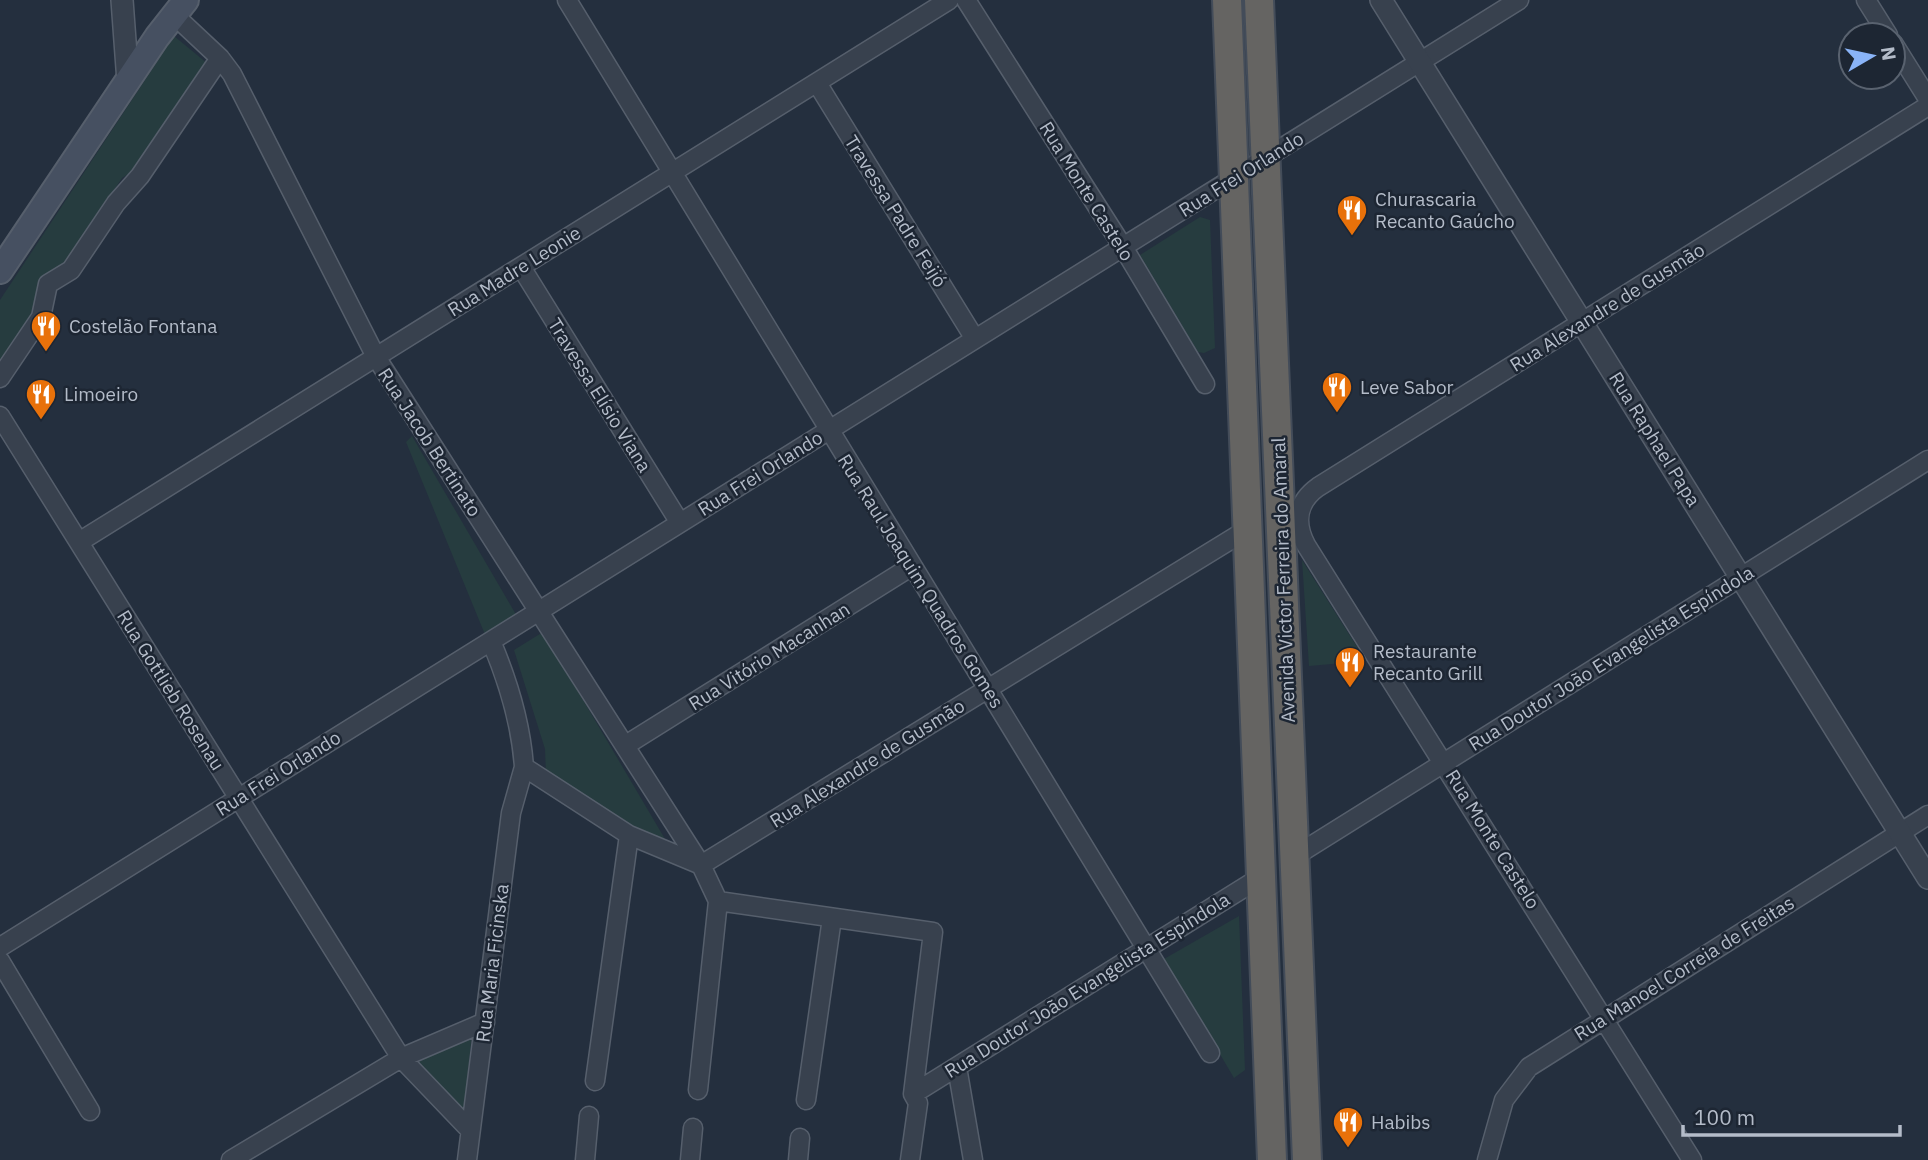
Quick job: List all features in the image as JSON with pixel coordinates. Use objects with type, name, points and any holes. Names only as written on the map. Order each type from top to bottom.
[{"type":"highway","name":"Avenida Victor Ferreira do Amaral","points":[[1227,0],[1272,1160]]},
{"type":"highway","name":"Avenida Victor Ferreira do Amaral","points":[[1259,0],[1307,1160]]},
{"type":"main road","points":[[2,259],[179,7]]},
{"type":"street","points":[[122,0],[128,82]]},
{"type":"street","name":"Rua Raul Joaquim Quadros Gomes","points":[[567,0],[827,431],[1210,1053]]},
{"type":"street","name":"Rua Madre Leonie","points":[[79,542],[949,0]]},
{"type":"street","name":"Rua Monte Castelo","points":[[966,0],[1123,247],[1205,384]]},
{"type":"street","name":"Rua Raphael Papa","points":[[1381,0],[1928,878]]},
{"type":"street","name":"Rua Frei Orlando","points":[[0,947],[1519,0]]},
{"type":"street","points":[[1866,0],[1879,21]]},
{"type":"street","name":"Rua Jacob Bertinato","points":[[179,7],[232,74],[376,357],[626,745],[701,865],[718,901]]},
{"type":"street","points":[[0,377],[41,317],[48,284],[71,270],[116,202],[140,176],[220,58]]},
{"type":"street","points":[[1907,65],[1928,99]]},
{"type":"street","name":"Travessa Padre Feijó","points":[[817,83],[975,339]]},
{"type":"street","name":"Rua Alexandre de Gusmão","points":[[1298,517],[1305,499],[1318,487],[1928,106]]},
{"type":"street","name":"Travessa Elísio Viana","points":[[521,267],[680,523]]},
{"type":"street","name":"Rua Gottlieb Rosenau","points":[[0,416],[401,1058],[470,1130]]},
{"type":"street","name":"Rua Doutor João Evangelista Espíndola","points":[[1295,856],[1928,460]]},
{"type":"street","name":"Rua Monte Castelo","points":[[1298,517],[1306,545],[1445,762],[1692,1160]]},
{"type":"street","name":"Rua Alexandre de Gusmão","points":[[701,865],[1248,529]]},
{"type":"street","name":"Rua Vitório Macanhan","points":[[626,745],[912,566]]},
{"type":"street","points":[[491,641],[503,669],[522,741],[524,767],[629,835],[701,865]]},
{"type":"street","name":"Rua Maria Ficinska","points":[[467,1160],[511,813],[524,767]]},
{"type":"street","name":"Rua Manoel Correia de Freitas","points":[[1486,1160],[1494,1126],[1516,1080],[1545,1055],[1928,815]]},
{"type":"street","points":[[595,1081],[629,835]]},
{"type":"street","name":"Rua Doutor João Evangelista Espíndola","points":[[913,1094],[1261,877]]},
{"type":"street","points":[[698,1090],[718,901],[933,932],[913,1094],[918,1103],[910,1160]]},
{"type":"street","points":[[806,1100],[832,918]]},
{"type":"street","points":[[0,961],[90,1111]]},
{"type":"street","points":[[230,1160],[401,1058],[485,1022]]},
{"type":"street","points":[[957,1067],[973,1160]]},
{"type":"street","points":[[585,1160],[589,1115]]},
{"type":"street","points":[[690,1160],[693,1128]]},
{"type":"street","points":[[798,1160],[800,1138]]},
{"type":"green space","points":[[174,36],[208,64],[138,168],[122,178],[65,264],[43,279],[36,312],[0,365],[0,300]]},
{"type":"green space","points":[[1200,217],[1210,220],[1215,348],[1204,353],[1198,352],[1140,255]]},
{"type":"green space","points":[[412,436],[518,618],[486,637],[406,442]]},
{"type":"green space","points":[[1302,560],[1366,661],[1309,666]]},
{"type":"green space","points":[[543,632],[665,839],[661,846],[546,775],[545,749],[514,650]]},
{"type":"green space","points":[[1239,916],[1245,1070],[1234,1078],[1164,959]]},
{"type":"green space","points":[[472,1034],[464,1111],[415,1064]]},
{"type":"place","name":"Churascaria Recanto Gaúcho","points":[[1352,237]]},
{"type":"place","name":"Costelão Fontana","points":[[46,353]]},
{"type":"place","name":"Leve Sabor","points":[[1337,414]]},
{"type":"place","name":"Limoeiro","points":[[41,421]]},
{"type":"place","name":"Restaurante Recanto Grill","points":[[1350,689]]},
{"type":"place","name":"Habibs","points":[[1348,1149]]}]
